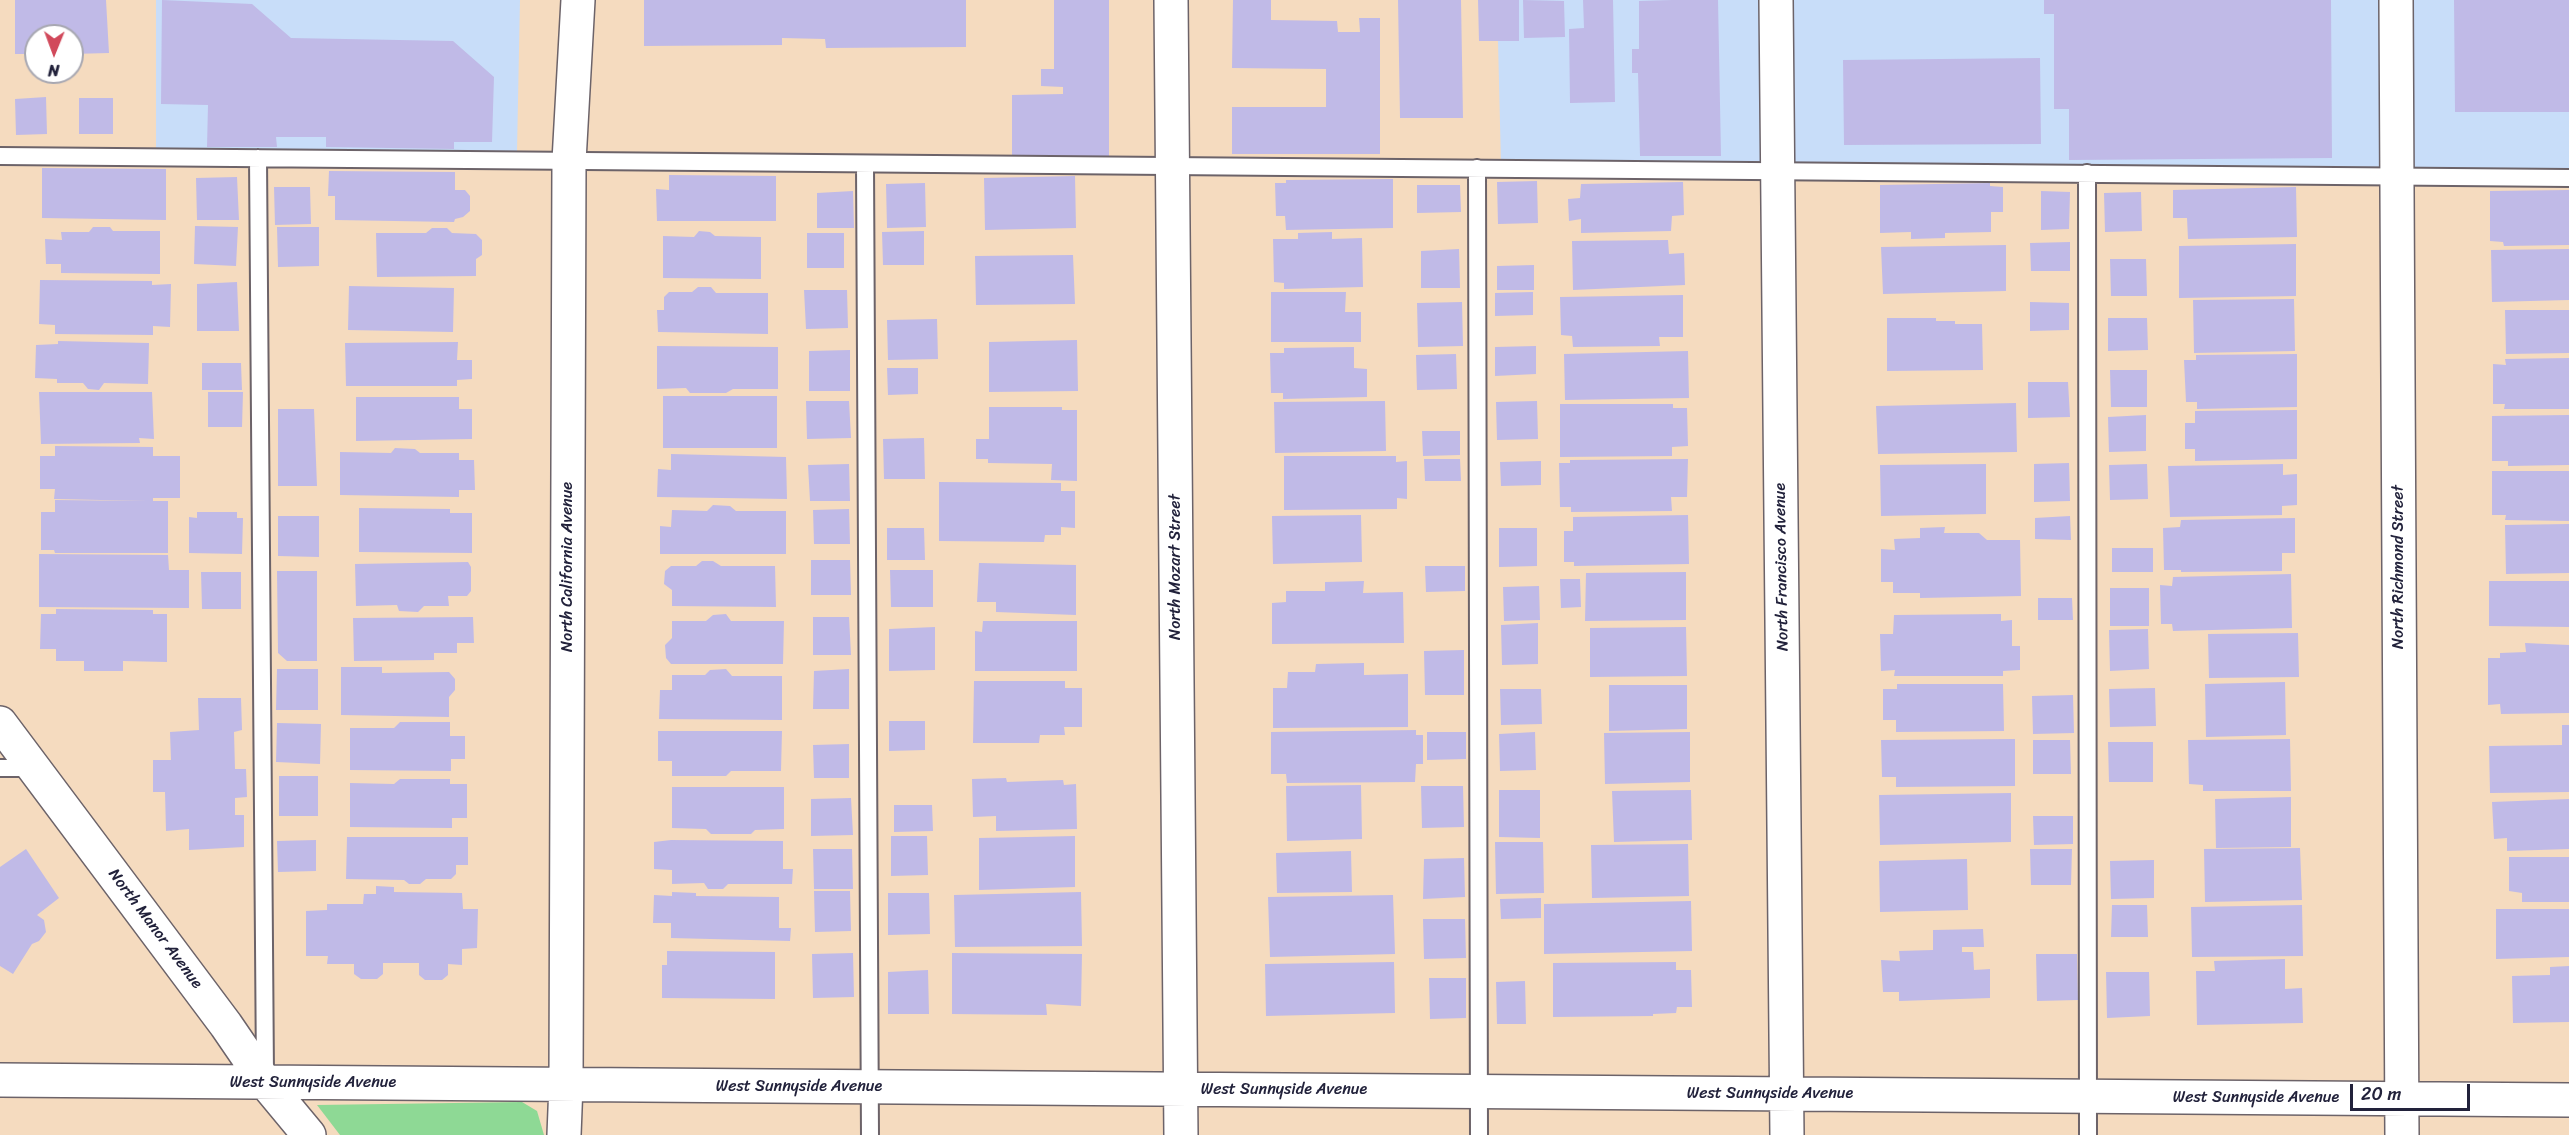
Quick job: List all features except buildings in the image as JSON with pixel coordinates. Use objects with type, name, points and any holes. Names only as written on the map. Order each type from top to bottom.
[{"type":"street","name":"North California Avenue","points":[[564,1135],[569,161],[578,0]]},
{"type":"street","name":"North Mozart Street","points":[[1171,0],[1181,1135]]},
{"type":"street","name":"North Francisco Avenue","points":[[1776,0],[1787,1135]]},
{"type":"street","name":"North Richmond Street","points":[[2396,0],[2402,1135]]},
{"type":"street","name":"North Manor Avenue","points":[[0,723],[266,1082],[309,1135]]},
{"type":"street","name":"West Sunnyside Avenue","points":[[0,1080],[2569,1100]]},
{"type":"lane","points":[[0,156],[2569,178]]},
{"type":"lane","points":[[258,158],[266,1082]]},
{"type":"lane","points":[[865,164],[870,1135]]},
{"type":"lane","points":[[1477,168],[1479,1135]]},
{"type":"lane","points":[[2087,174],[2088,1135]]},
{"type":"lane","points":[[0,768],[35,768]]},
{"type":"shaded area","points":[[156,0],[520,0],[517,151],[156,152]]},
{"type":"shaded area","points":[[1497,0],[2569,0],[2569,173],[1501,165]]},
{"type":"green space","points":[[522,1102],[537,1111],[544,1135],[340,1135],[317,1105]]}]
